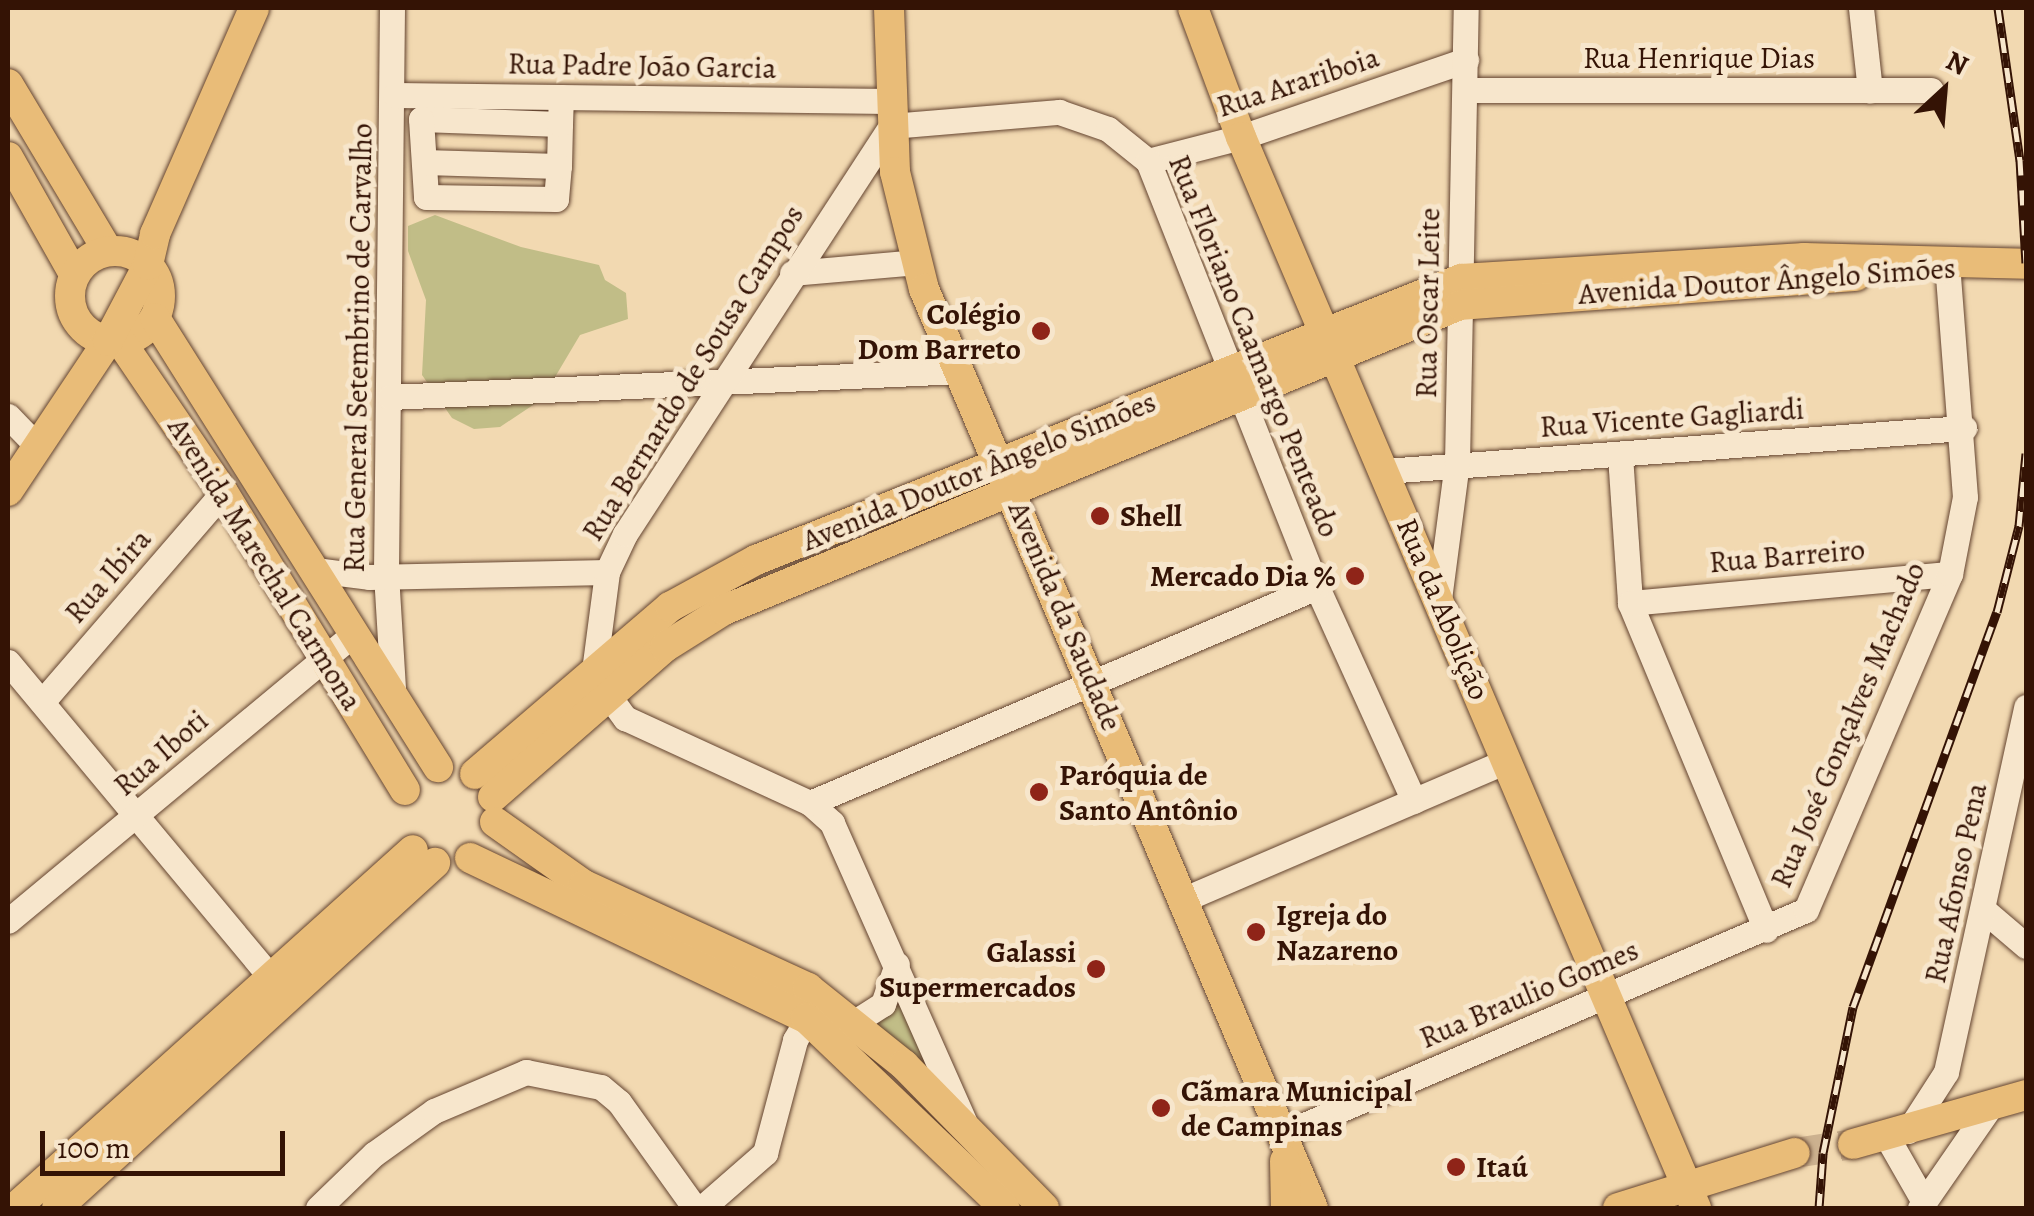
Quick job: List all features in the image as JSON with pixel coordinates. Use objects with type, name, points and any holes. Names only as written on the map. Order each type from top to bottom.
[{"type":"main road","points":[[8,491],[108,340],[254,8]]},
{"type":"main road","name":"Avenida da Saudade","points":[[888,8],[890,114],[916,262],[1312,1208]]},
{"type":"main road","name":"Rua da Abolição","points":[[1193,8],[1241,137],[1692,1198]]},
{"type":"main road","points":[[8,84],[108,250],[146,259]]},
{"type":"main road","name":"Avenida Marechal Carmona","points":[[8,157],[74,274],[74,317],[108,340],[223,492],[406,790]]},
{"type":"main road","points":[[74,274],[108,250]]},
{"type":"main road","name":"Avenida Doutor Ângelo Simões","points":[[488,798],[670,607],[756,560],[1005,474],[1461,292],[1804,258],[1964,266],[2026,264]]},
{"type":"main road","name":"Avenida Marechal Carmona","points":[[146,259],[160,290],[155,318],[438,767]]},
{"type":"main road","points":[[8,464],[17,426],[108,340],[155,318]]},
{"type":"main road","points":[[424,856],[398,824],[406,790],[438,767],[488,798],[584,885],[768,965],[827,1019],[1005,1208]]},
{"type":"main road","points":[[470,858],[488,798]]},
{"type":"main road","points":[[57,1208],[280,988],[424,856],[470,858],[827,1019],[968,1130],[1044,1208]]},
{"type":"main road","points":[[15,1208],[280,988]]},
{"type":"main road","points":[[1853,1144],[2026,1095]]},
{"type":"main road","points":[[1283,1139],[1286,1208]]},
{"type":"main road","points":[[1618,1208],[1692,1198],[1795,1153]]},
{"type":"street","name":"Rua General Setembrino de Carvalho","points":[[392,8],[395,95],[386,574],[393,690]]},
{"type":"street","name":"Rua Oscar Leite","points":[[1439,599],[1456,468],[1466,8]]},
{"type":"street","points":[[1861,8],[1870,91]]},
{"type":"street","name":"Rua Arariboia","points":[[1148,160],[1241,137],[1466,60]]},
{"type":"street","name":"Rua Henrique Dias","points":[[1466,90],[1931,90]]},
{"type":"street","name":"Rua Padre João Garcia","points":[[395,95],[561,97],[890,114]]},
{"type":"street","points":[[560,124],[425,118],[420,123],[432,200],[555,200],[558,166],[560,124],[561,97]]},
{"type":"street","name":"Rua Floriano Caamargo Penteado","points":[[890,114],[1059,112],[1108,129],[1148,160],[1317,587],[1414,801]]},
{"type":"street","name":"Rua Bernardo de Sousa Campos","points":[[601,683],[607,572],[718,385],[890,114]]},
{"type":"street","points":[[424,162],[558,166]]},
{"type":"street","points":[[792,273],[916,262]]},
{"type":"street","name":"Rua José Gonçalves Machado","points":[[1802,915],[1950,574],[1965,497],[1964,266]]},
{"type":"street","points":[[390,398],[960,371]]},
{"type":"street","name":"Rua Vicente Gagliardi","points":[[1386,471],[1964,428]]},
{"type":"street","points":[[1620,455],[1630,603],[1766,930]]},
{"type":"street","name":"Rua Ibira","points":[[42,702],[223,492]]},
{"type":"street","points":[[315,570],[386,574],[607,572]]},
{"type":"street","name":"Rua Barreiro","points":[[1630,603],[1950,574]]},
{"type":"street","points":[[810,803],[1317,587]]},
{"type":"street","name":"Rua Iboti","points":[[8,921],[356,633]]},
{"type":"street","points":[[8,662],[280,988]]},
{"type":"street","points":[[601,683],[638,726],[810,803],[846,842],[968,1130]]},
{"type":"street","name":"Rua Afonso Pena","points":[[1898,1134],[1946,1072],[1992,916],[2025,718]]},
{"type":"street","points":[[1182,900],[1507,762]]},
{"type":"street","points":[[1992,916],[2026,911]]},
{"type":"street","name":"Rua Braulio Gomes","points":[[1283,1139],[1605,996],[1802,915]]},
{"type":"street","points":[[1992,916],[2026,946]]},
{"type":"street","points":[[318,1208],[374,1154],[434,1112],[526,1072],[575,1078],[620,1102],[699,1208],[765,1153],[827,1019],[883,1004],[897,964]]},
{"type":"street","name":"Rua Afonso Pena","points":[[1946,1072],[1958,1116]]},
{"type":"street","points":[[1921,1204],[1990,1107]]},
{"type":"street","points":[[1898,1134],[1921,1204]]},
{"type":"shaded area","points":[[435,215],[521,247],[599,265],[605,280],[626,293],[628,319],[580,335],[542,399],[500,427],[474,429],[452,418],[422,375],[426,300],[408,251],[408,226]]},
{"type":"shaded area","points":[[900,1002],[942,1091],[874,1025]]},
{"type":"tunnel","points":[[1795,1153],[1853,1144]]},
{"type":"railway","points":[[1998,8],[2020,160],[2026,263]]},
{"type":"railway","points":[[1819,1208],[1823,1153],[1853,1007],[1997,612],[2019,526],[2026,453]]},
{"type":"place","name":"Colégio Dom Barreto","points":[[1041,331]]},
{"type":"place","name":"Shell","points":[[1100,516]]},
{"type":"place","name":"Mercado Dia %","points":[[1355,576]]},
{"type":"place","name":"Paróquia de Santo Antônio","points":[[1039,792]]},
{"type":"place","name":"Igreja do Nazareno","points":[[1256,932]]},
{"type":"place","name":"Galassi Supermercados","points":[[1096,969]]},
{"type":"place","name":"Cãmara Municipal de Campinas","points":[[1161,1108]]},
{"type":"place","name":"Itaú","points":[[1456,1167]]}]
